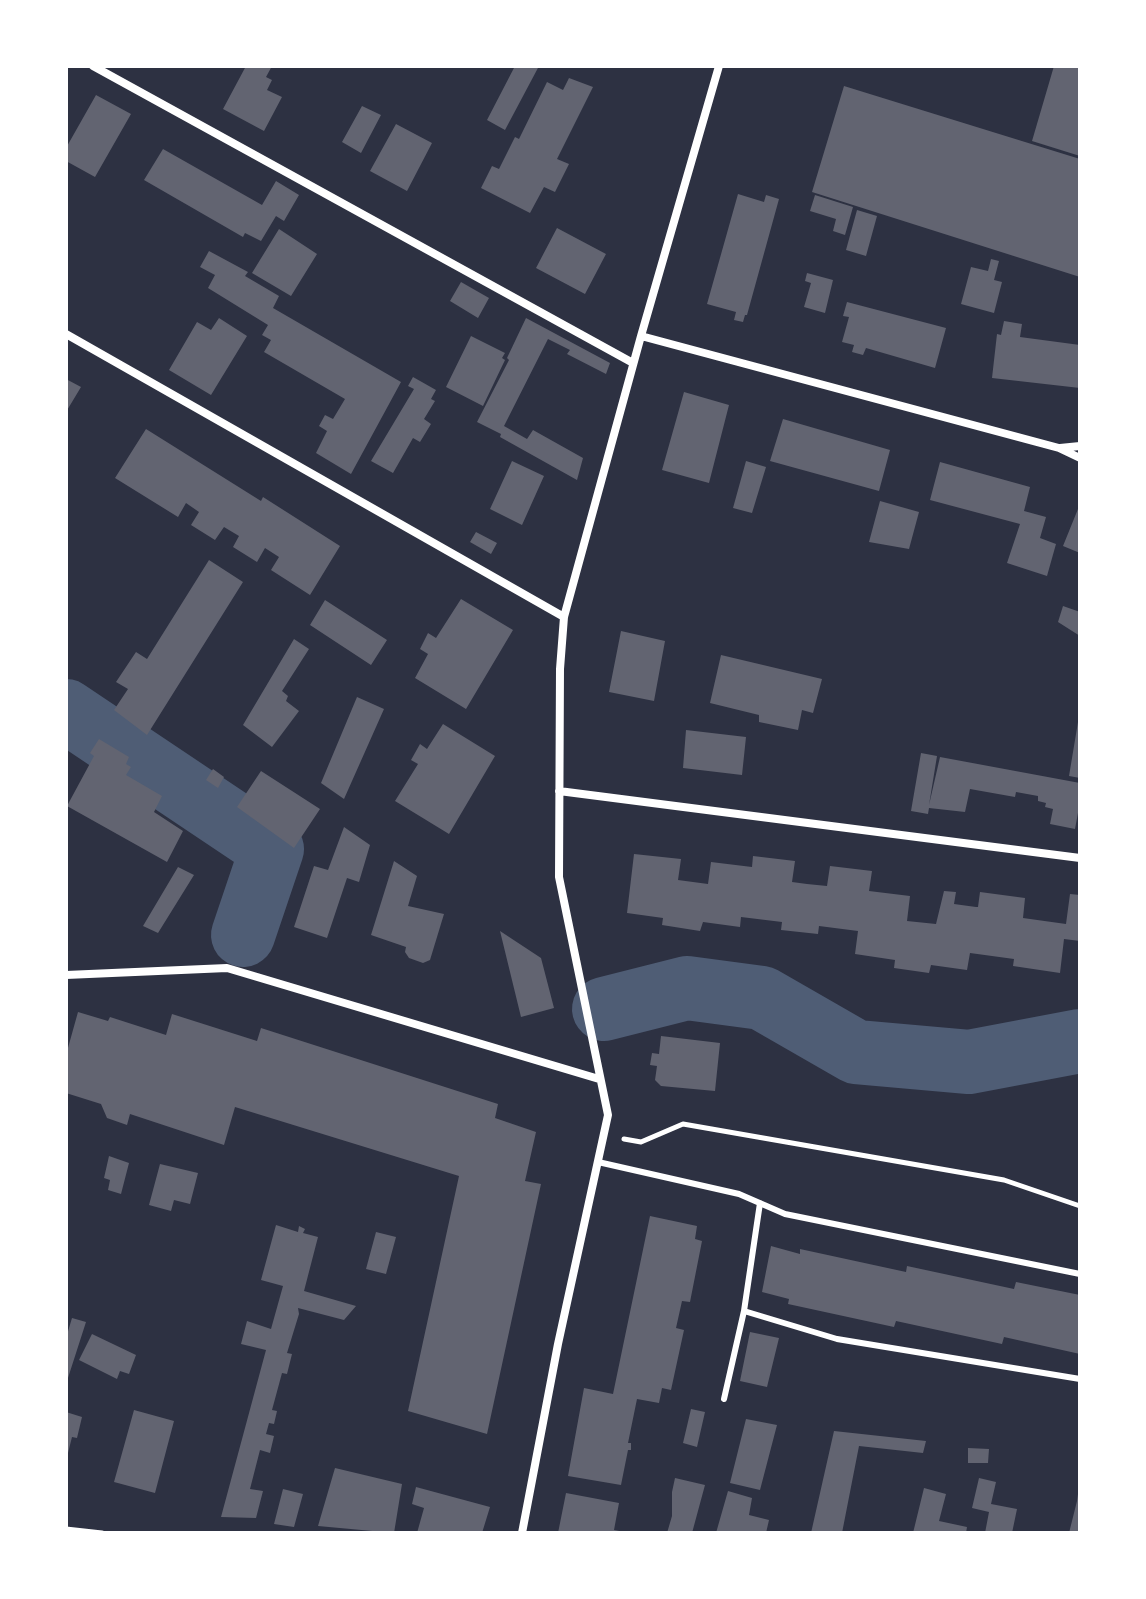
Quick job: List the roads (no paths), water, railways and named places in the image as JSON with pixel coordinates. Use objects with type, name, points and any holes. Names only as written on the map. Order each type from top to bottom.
[{"type":"street","points":[[93,66],[633,363]]},
{"type":"street","points":[[522,1533],[558,1344],[608,1115],[559,877],[560,669],[564,617],[719,66]]},
{"type":"street","points":[[66,334],[564,617]]},
{"type":"street","points":[[641,336],[1059,448],[1080,458]]},
{"type":"street","points":[[1059,448],[1080,446]]},
{"type":"street","points":[[559,791],[1080,858]]},
{"type":"street","points":[[66,975],[227,968],[599,1079]]},
{"type":"lane","points":[[598,1162],[739,1194],[785,1214],[1080,1274]]},
{"type":"lane","points":[[724,1399],[744,1311],[760,1203]]},
{"type":"lane","points":[[744,1311],[837,1339],[1080,1379]]},
{"type":"waterway","points":[[66,711],[272,849],[243,935]]},
{"type":"waterway","points":[[604,1009],[687,988],[762,998],[856,1052],[969,1062],[1080,1041]]}]
